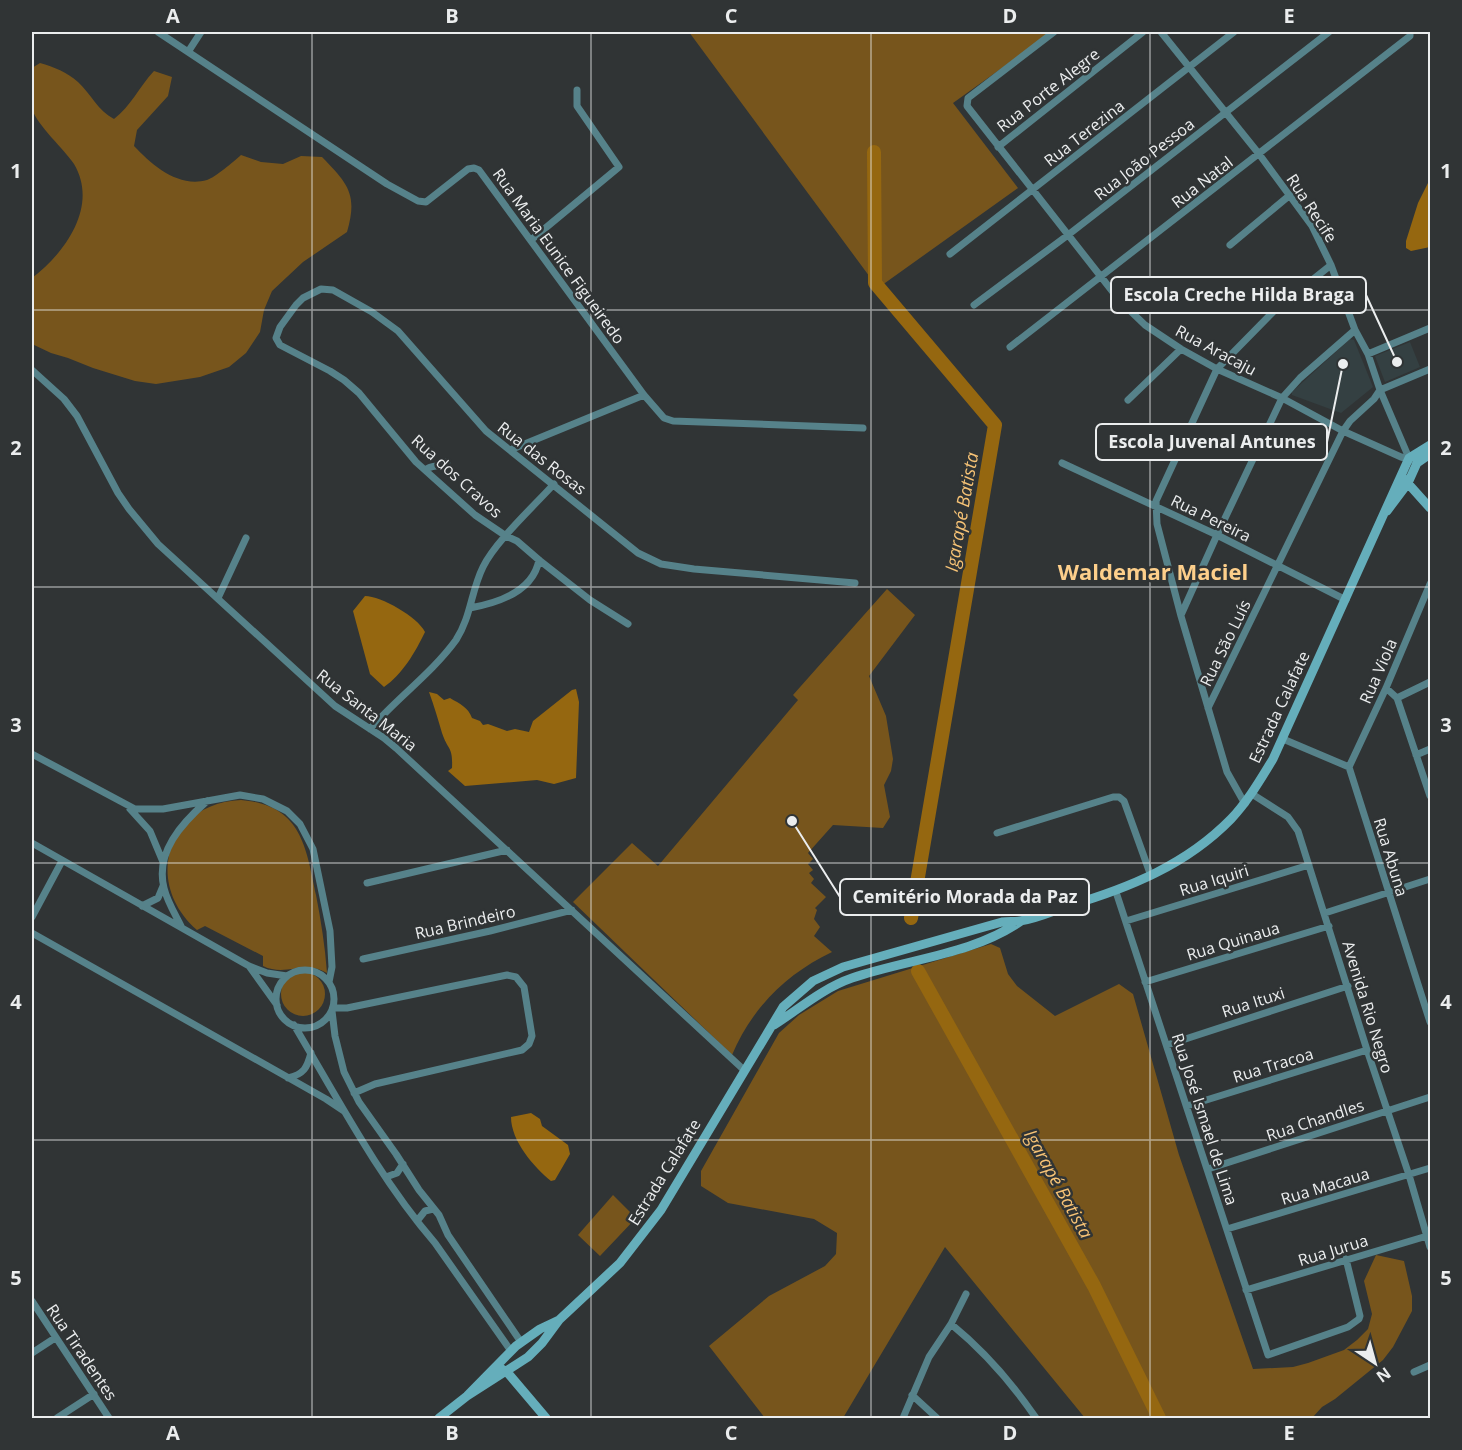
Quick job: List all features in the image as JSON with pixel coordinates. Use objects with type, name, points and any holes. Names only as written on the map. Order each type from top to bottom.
[{"type":"street","name":"Rua Maria Eunice Figueiredo","points":[[158,32],[387,184],[418,201],[428,201],[463,172],[474,168],[483,175],[661,415],[673,421],[862,428]]},
{"type":"street","points":[[188,52],[201,32]]},
{"type":"street","name":"Rua Aracaju","points":[[1054,32],[968,98],[968,110],[1102,277],[1135,316],[1181,349],[1217,369],[1282,398],[1343,431],[1413,461]]},
{"type":"street","name":"Rua Porte Alegre","points":[[998,147],[1143,32]]},
{"type":"street","name":"Rua Recife","points":[[1161,32],[1259,154],[1312,226],[1331,265],[1355,330],[1368,354],[1380,390],[1413,461]]},
{"type":"street","name":"Rua Terezina","points":[[950,254],[1234,32]]},
{"type":"street","name":"Rua João Pessoa","points":[[974,305],[1068,235],[1329,32]]},
{"type":"street","name":"Rua Natal","points":[[1010,347],[1410,34]]},
{"type":"street","points":[[531,240],[619,167],[577,106],[578,90]]},
{"type":"street","points":[[1230,246],[1290,195]]},
{"type":"street","points":[[1245,804],[1227,772],[1208,708],[1157,524],[1156,501],[1217,369],[1277,308],[1331,265]]},
{"type":"street","name":"Rua das Rosas","points":[[277,341],[280,327],[303,298],[324,288],[344,295],[392,325],[475,420],[638,553],[653,562],[694,569],[855,583]]},
{"type":"street","points":[[1368,354],[1431,328]]},
{"type":"street","points":[[1181,616],[1282,398],[1300,378],[1355,330]]},
{"type":"street","name":"Rua dos Cravos","points":[[277,341],[284,347],[330,370],[359,393],[404,448],[475,515],[517,541],[590,600],[628,624]]},
{"type":"street","points":[[1128,400],[1181,349]]},
{"type":"street","name":"Rua São Luís","points":[[1208,708],[1343,431],[1380,390],[1431,369]]},
{"type":"street","name":"Rua Santa Maria","points":[[32,370],[64,399],[77,416],[118,494],[158,544],[335,706],[390,743],[744,1070]]},
{"type":"street","points":[[510,450],[644,395]]},
{"type":"street","points":[[1413,461],[1431,445]]},
{"type":"street","name":"Estrada Calafate","points":[[466,1396],[507,1372],[536,1350],[559,1320],[620,1263],[641,1238],[661,1210],[783,1007],[813,981],[843,967],[1002,922],[1021,921],[1116,892],[1151,876],[1178,856],[1214,835],[1252,794],[1283,739],[1386,513],[1413,461],[1431,454]]},
{"type":"street","points":[[425,470],[430,466],[447,462]]},
{"type":"street","name":"Rua Pereira","points":[[1062,464],[1217,535],[1346,600]]},
{"type":"street","points":[[1405,479],[1431,508]]},
{"type":"street","points":[[370,729],[419,681],[455,641],[466,623],[484,565],[506,536],[554,484]]},
{"type":"street","points":[[218,598],[246,538]]},
{"type":"street","points":[[470,608],[493,603],[516,592],[533,577],[539,561]]},
{"type":"street","name":"Rua Viola","points":[[1348,767],[1386,688],[1431,584]]},
{"type":"street","points":[[1397,698],[1431,682]]},
{"type":"street","points":[[1386,688],[1397,698],[1431,796]]},
{"type":"street","points":[[1283,739],[1348,767]]},
{"type":"street","points":[[1416,755],[1431,749]]},
{"type":"street","points":[[32,754],[129,808],[150,831],[163,862]]},
{"type":"street","name":"Rua Abuna","points":[[1348,767],[1431,1022]]},
{"type":"street","name":"Avenida Rio Negro","points":[[1252,794],[1288,817],[1294,824],[1325,913],[1431,1247]]},
{"type":"street","points":[[129,808],[151,810],[240,795],[263,799],[286,811],[306,833],[313,849],[330,931],[332,959],[329,982]]},
{"type":"street","points":[[997,833],[1113,796],[1119,797],[1124,801],[1151,876]]},
{"type":"street","points":[[142,906],[158,898],[163,886],[163,862],[173,838],[183,823],[207,801]]},
{"type":"street","points":[[32,843],[249,966],[267,973],[287,976]]},
{"type":"street","points":[[367,883],[507,850]]},
{"type":"street","points":[[32,917],[62,861]]},
{"type":"street","name":"Rua Iquiri","points":[[1126,921],[1309,865]]},
{"type":"street","points":[[1325,913],[1431,879]]},
{"type":"street","points":[[163,886],[181,926]]},
{"type":"street","name":"Rua José Ismael de Lima","points":[[1116,892],[1268,1355],[1348,1327],[1359,1320],[1360,1316],[1346,1259]]},
{"type":"street","name":"Rua Brindeiro","points":[[363,959],[572,910]]},
{"type":"street","name":"Estrada Calafate","points":[[774,1025],[808,1001],[843,982],[967,946],[1005,931],[1021,921]]},
{"type":"street","name":"Rua Quinaua","points":[[1145,982],[1329,926]]},
{"type":"street","points":[[32,933],[346,1112]]},
{"type":"street","points":[[249,966],[285,1019],[294,1025],[386,1176],[511,1351]]},
{"type":"street","points":[[277,1005],[278,989],[287,976],[296,971],[317,972],[329,982],[334,994],[332,1009],[340,1058],[354,1093],[368,1117],[439,1215],[448,1234],[525,1339],[535,1339],[536,1350]]},
{"type":"street","points":[[332,1009],[347,1008],[507,975],[516,977],[524,987],[532,1032],[531,1040],[522,1050],[375,1084],[354,1093]]},
{"type":"street","name":"Rua Ituxi","points":[[1167,1045],[1348,986]]},
{"type":"street","points":[[294,1025],[312,1027],[324,1021],[332,1009]]},
{"type":"street","name":"Rua Tracoa","points":[[1187,1106],[1367,1050]]},
{"type":"street","points":[[288,1078],[299,1075],[305,1070],[311,1053]]},
{"type":"street","name":"Rua Chandles","points":[[1208,1169],[1431,1097]]},
{"type":"street","points":[[386,1176],[398,1173],[403,1164]]},
{"type":"street","name":"Rua Macaua","points":[[1227,1229],[1431,1168]]},
{"type":"street","points":[[417,1221],[425,1211],[433,1209]]},
{"type":"street","name":"Rua Jurua","points":[[1246,1290],[1427,1236]]},
{"type":"street","points":[[903,1419],[929,1357],[951,1324],[966,1294]]},
{"type":"street","name":"Rua Tiradentes","points":[[32,1301],[109,1419]]},
{"type":"street","name":"Estrada Calafate","points":[[439,1419],[525,1339],[559,1320]]},
{"type":"street","points":[[951,1324],[969,1338],[991,1361],[1036,1419]]},
{"type":"street","points":[[32,1353],[55,1338]]},
{"type":"street","points":[[500,1362],[500,1368],[507,1372],[546,1419]]},
{"type":"street","points":[[1414,1372],[1431,1365]]},
{"type":"street","points":[[57,1419],[94,1394]]},
{"type":"street","points":[[912,1395],[937,1419]]},
{"type":"shaded area","points":[[689,32],[1052,32],[953,103],[1018,188],[878,288]]},
{"type":"shaded area","points":[[40,63],[74,78],[103,112],[114,119],[154,71],[172,77],[168,96],[137,130],[134,146],[157,167],[176,178],[196,182],[207,180],[220,173],[241,155],[261,162],[283,164],[301,156],[322,157],[344,183],[351,199],[347,232],[303,262],[272,291],[264,310],[260,332],[246,353],[229,367],[200,377],[156,384],[135,381],[93,368],[32,344],[32,278],[56,256],[66,242],[75,227],[83,196],[81,180],[74,164],[39,122],[32,109],[30,95],[32,68]]},
{"type":"shaded area","points":[[1430,179],[1430,247],[1411,251],[1406,248],[1406,241],[1418,203]]},
{"type":"shaded area","points":[[1350,339],[1354,340],[1373,387],[1341,413],[1292,395],[1292,392]]},
{"type":"shaded area","points":[[1410,342],[1420,367],[1385,382],[1375,356]]},
{"type":"shaded area","points":[[887,589],[915,615],[869,676],[886,716],[893,759],[891,771],[884,785],[890,817],[883,828],[833,825],[808,853],[813,859],[808,864],[813,870],[809,873],[814,879],[811,883],[826,897],[815,908],[817,910],[814,919],[820,927],[814,936],[832,952],[800,971],[772,994],[750,1022],[732,1055],[573,902],[632,843],[658,866],[798,700],[793,695]]},
{"type":"shaded area","points":[[365,596],[398,608],[415,620],[425,632],[403,669],[384,687],[370,674],[353,611]]},
{"type":"shaded area","points":[[576,689],[579,702],[576,778],[554,784],[537,780],[465,786],[448,771],[452,768],[451,752],[442,733],[429,692],[437,694],[444,700],[450,698],[460,704],[472,718],[483,725],[488,724],[507,731],[515,729],[529,732],[533,721]]},
{"type":"shaded area","points":[[241,800],[277,810],[288,819],[304,845],[323,934],[327,973],[311,968],[279,970],[263,966],[263,956],[205,926],[197,930],[180,911],[170,890],[168,869],[171,848],[180,830],[196,815],[216,804]]},
{"type":"shaded area","points":[[991,944],[1000,948],[1008,974],[1017,986],[1055,1016],[1119,984],[1133,994],[1179,1155],[1253,1369],[1293,1367],[1344,1350],[1368,1329],[1372,1314],[1364,1281],[1376,1255],[1404,1261],[1412,1296],[1412,1311],[1393,1347],[1383,1360],[1322,1407],[1312,1418],[1085,1418],[945,1247],[843,1418],[765,1418],[709,1346],[769,1296],[825,1266],[836,1254],[837,1233],[814,1219],[728,1203],[701,1186],[701,1171],[779,1033],[799,1015],[838,991]]},
{"type":"shaded area","points":[[303,972],[312,973],[319,978],[324,985],[324,1003],[319,1010],[312,1015],[303,1016],[294,1015],[287,1010],[282,1003],[281,994],[282,985],[287,978],[294,973]]},
{"type":"shaded area","points":[[531,1113],[540,1119],[542,1126],[568,1145],[570,1154],[555,1180],[551,1181],[538,1168],[525,1153],[515,1135],[511,1117]]},
{"type":"shaded area","points":[[613,1195],[636,1218],[600,1256],[578,1235]]},
{"type":"waterway","name":"Igarapé Batista","points":[[874,152],[875,283],[995,425],[911,918]]},
{"type":"waterway","name":"Igarapé Batista","points":[[918,971],[1094,1286],[1159,1418]]},
{"type":"place","name":"Escola Creche Hilda Braga","points":[[1397,362]]},
{"type":"place","name":"Escola Juvenal Antunes","points":[[1343,364]]},
{"type":"place","name":"Cemitério Morada da Paz","points":[[792,821]]},
{"type":"district","name":"Waldemar Maciel","points":[[1153,572]]}]
